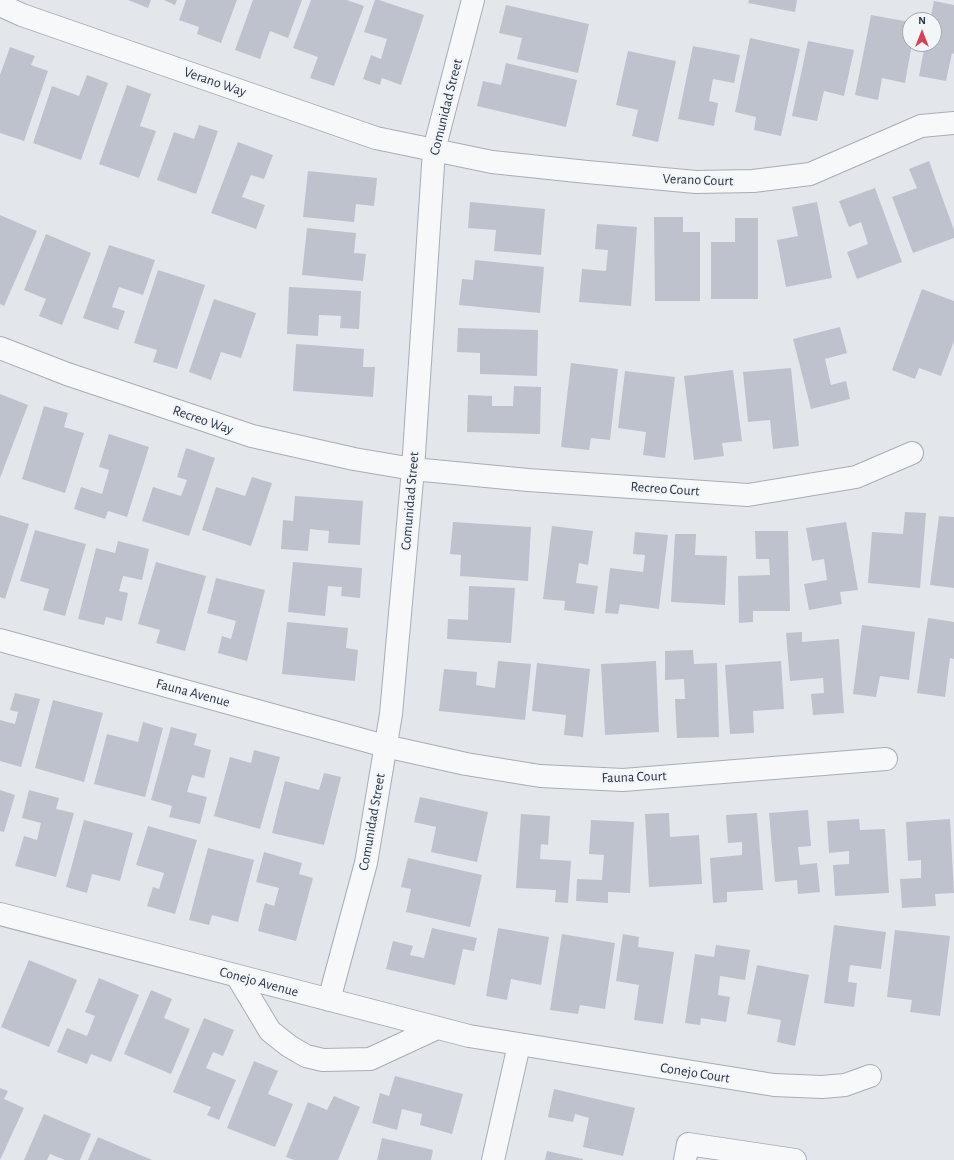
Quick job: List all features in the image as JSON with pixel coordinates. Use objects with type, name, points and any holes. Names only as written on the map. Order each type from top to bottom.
[{"type":"street","name":"Comunidad Street","points":[[329,1000],[366,863],[391,714],[413,470],[434,150],[473,0]]},
{"type":"street","name":"Verano Way","points":[[0,5],[22,15],[376,138],[434,150]]},
{"type":"street","name":"Verano Court","points":[[434,150],[492,162],[587,172],[696,182],[753,181],[810,174],[922,126],[954,122]]},
{"type":"street","name":"Recreo Way","points":[[0,348],[67,374],[252,436],[354,459],[413,470]]},
{"type":"street","name":"Recreo Court","points":[[413,470],[528,480],[748,495],[856,477],[912,453]]},
{"type":"street","name":"Fauna Avenue","points":[[0,640],[386,746]]},
{"type":"street","name":"Fauna Court","points":[[386,746],[466,764],[540,776],[623,780],[886,760]]},
{"type":"street","name":"Conejo Avenue","points":[[0,914],[437,1028],[469,1036],[519,1045]]},
{"type":"street","points":[[237,976],[270,1031],[306,1056],[323,1060],[370,1059],[437,1028]]},
{"type":"street","points":[[493,1160],[519,1045]]},
{"type":"street","name":"Conejo Court","points":[[519,1045],[774,1086],[845,1086],[870,1076]]},
{"type":"street","points":[[685,1160],[688,1144],[795,1160]]},
{"type":"building","points":[[128,0],[151,0],[148,8]]},
{"type":"building","points":[[164,0],[177,0],[175,5]]},
{"type":"building","points":[[186,0],[237,0],[221,43],[197,34],[199,27],[179,20]]},
{"type":"building","points":[[253,0],[302,0],[288,38],[270,31],[260,59],[235,50]]},
{"type":"building","points":[[311,0],[347,0],[364,6],[334,86],[310,78],[318,57],[293,48]]},
{"type":"building","points":[[375,0],[424,15],[401,85],[382,78],[380,85],[363,79],[371,55],[381,59],[387,39],[364,32]]},
{"type":"building","points":[[749,0],[797,0],[795,12],[748,3]]},
{"type":"building","points":[[934,1],[954,5],[954,54],[952,53],[946,81],[919,76],[924,52],[942,52],[942,12],[932,12]]},
{"type":"building","points":[[506,5],[589,24],[578,73],[517,59],[522,38],[499,33]]},
{"type":"building","points":[[871,15],[902,21],[902,52],[911,52],[905,83],[882,78],[878,100],[855,95]]},
{"type":"building","points":[[750,38],[800,49],[781,136],[754,130],[756,117],[735,112]]},
{"type":"building","points":[[808,41],[854,50],[844,96],[824,91],[817,121],[792,116]]},
{"type":"building","points":[[693,46],[740,55],[734,83],[713,79],[709,101],[718,103],[714,126],[678,119]]},
{"type":"building","points":[[10,47],[35,56],[31,65],[48,71],[24,141],[0,133],[0,75]]},
{"type":"building","points":[[628,51],[676,61],[658,142],[632,136],[638,110],[616,105]]},
{"type":"building","points":[[506,63],[577,80],[566,127],[477,106],[483,81],[501,85]]},
{"type":"building","points":[[87,75],[108,83],[81,160],[33,143],[52,86],[79,96]]},
{"type":"building","points":[[127,85],[151,94],[140,126],[156,131],[139,178],[99,164]]},
{"type":"building","points":[[199,125],[218,131],[196,194],[157,180],[174,132],[194,139]]},
{"type":"building","points":[[238,142],[273,155],[264,179],[251,175],[242,197],[265,205],[256,229],[211,213]]},
{"type":"building","points":[[929,161],[954,230],[954,238],[913,253],[892,197],[917,188],[909,169]]},
{"type":"building","points":[[308,171],[377,178],[374,206],[356,204],[354,222],[303,217]]},
{"type":"building","points":[[875,188],[902,262],[857,279],[847,252],[868,244],[861,222],[849,227],[839,201]]},
{"type":"building","points":[[470,202],[545,209],[541,255],[494,251],[496,230],[468,228]]},
{"type":"building","points":[[817,202],[832,278],[786,287],[777,240],[798,236],[792,207]]},
{"type":"building","points":[[0,215],[37,231],[4,306],[0,304]]},
{"type":"building","points":[[654,217],[683,217],[683,232],[700,232],[700,301],[655,301]]},
{"type":"building","points":[[735,218],[758,218],[758,299],[711,299],[711,242],[735,242]]},
{"type":"building","points":[[597,224],[637,227],[631,306],[579,302],[582,269],[606,271],[608,250],[595,249]]},
{"type":"building","points":[[307,228],[356,233],[354,253],[366,254],[363,281],[302,275]]},
{"type":"building","points":[[46,234],[91,253],[62,325],[39,316],[46,299],[24,290]]},
{"type":"building","points":[[109,245],[155,260],[143,295],[119,287],[112,307],[125,311],[118,330],[83,318]]},
{"type":"building","points":[[475,260],[544,267],[540,313],[459,305],[462,279],[473,280]]},
{"type":"building","points":[[158,270],[205,285],[177,369],[153,362],[157,350],[134,343]]},
{"type":"building","points":[[289,287],[361,291],[359,329],[340,328],[341,316],[319,315],[318,336],[287,334]]},
{"type":"building","points":[[922,289],[954,301],[954,341],[941,376],[919,368],[915,379],[892,370]]},
{"type":"building","points":[[214,299],[256,313],[241,358],[221,352],[211,380],[189,372]]},
{"type":"building","points":[[840,327],[847,353],[825,359],[831,385],[846,381],[850,399],[811,409],[793,339]]},
{"type":"building","points":[[458,328],[538,330],[537,376],[480,374],[480,353],[457,352]]},
{"type":"building","points":[[296,344],[364,349],[363,367],[375,367],[373,397],[293,391]]},
{"type":"building","points":[[571,363],[618,369],[610,440],[591,438],[589,450],[561,447]]},
{"type":"building","points":[[791,368],[799,446],[773,449],[770,420],[748,422],[743,372]]},
{"type":"building","points":[[733,370],[742,441],[722,443],[724,456],[694,460],[684,376]]},
{"type":"building","points":[[625,371],[675,377],[665,458],[643,455],[646,432],[618,428]]},
{"type":"building","points":[[514,386],[541,387],[540,434],[467,432],[468,395],[492,396],[492,406],[513,406]]},
{"type":"building","points":[[0,394],[28,405],[0,478]]},
{"type":"building","points":[[44,406],[68,413],[64,427],[84,433],[65,493],[22,479]]},
{"type":"building","points":[[109,434],[149,447],[127,517],[108,511],[105,519],[74,509],[81,487],[102,494],[109,470],[99,467]]},
{"type":"building","points":[[186,448],[215,458],[189,536],[142,521],[153,487],[181,496],[187,480],[177,477]]},
{"type":"building","points":[[252,477],[272,483],[251,546],[202,530],[216,487],[245,496]]},
{"type":"building","points":[[295,496],[363,501],[360,545],[328,543],[329,531],[310,529],[308,551],[281,549],[283,520],[293,521]]},
{"type":"building","points":[[905,512],[926,513],[920,588],[868,583],[872,532],[903,534]]},
{"type":"building","points":[[0,515],[29,524],[5,599],[0,597]]},
{"type":"building","points":[[939,516],[954,517],[954,588],[930,585]]},
{"type":"building","points":[[453,522],[531,527],[528,581],[460,576],[461,555],[450,554]]},
{"type":"building","points":[[846,522],[858,590],[840,592],[842,604],[809,610],[804,584],[827,580],[824,559],[812,561],[806,528]]},
{"type":"building","points":[[552,526],[593,531],[588,565],[579,563],[576,583],[598,586],[594,614],[564,610],[565,601],[543,599]]},
{"type":"building","points":[[35,530],[86,544],[65,616],[43,610],[49,589],[20,581]]},
{"type":"building","points":[[755,531],[788,531],[790,611],[753,611],[753,622],[739,623],[738,576],[770,575],[769,559],[756,559]]},
{"type":"building","points":[[635,532],[668,535],[659,609],[620,604],[618,614],[605,613],[610,568],[643,572],[645,555],[633,554]]},
{"type":"building","points":[[675,534],[696,534],[695,555],[727,556],[725,605],[671,602]]},
{"type":"building","points":[[118,541],[149,549],[142,580],[123,576],[119,591],[128,593],[122,621],[106,617],[104,625],[78,619],[96,548],[115,553]]},
{"type":"building","points":[[156,562],[206,576],[185,651],[156,643],[160,630],[138,624]]},
{"type":"building","points":[[293,562],[362,568],[360,598],[341,596],[342,587],[328,586],[325,616],[288,612]]},
{"type":"building","points":[[216,578],[265,590],[247,661],[218,653],[222,636],[231,639],[236,621],[207,613]]},
{"type":"building","points":[[469,586],[515,588],[511,643],[447,639],[448,619],[468,620]]},
{"type":"building","points":[[928,618],[954,622],[954,659],[950,658],[945,697],[917,693]]},
{"type":"building","points":[[287,622],[348,628],[346,648],[358,650],[355,681],[282,674]]},
{"type":"building","points":[[862,625],[915,632],[909,680],[880,676],[876,697],[853,694]]},
{"type":"building","points":[[802,632],[802,642],[839,639],[844,713],[813,715],[811,694],[824,693],[823,678],[790,681],[786,633]]},
{"type":"building","points":[[693,650],[694,664],[717,663],[719,737],[677,738],[675,699],[685,699],[684,679],[665,680],[665,651]]},
{"type":"building","points":[[498,661],[531,664],[525,720],[439,711],[444,669],[477,672],[476,685],[495,688]]},
{"type":"building","points":[[656,661],[659,732],[605,735],[601,664]]},
{"type":"building","points":[[781,661],[784,709],[753,711],[754,733],[730,734],[725,665]]},
{"type":"building","points":[[537,663],[590,669],[583,737],[564,735],[566,715],[532,711]]},
{"type":"building","points":[[15,693],[40,699],[21,767],[0,761],[0,720],[15,724],[18,712],[10,710]]},
{"type":"building","points":[[53,700],[103,713],[84,782],[35,768]]},
{"type":"building","points":[[143,722],[163,728],[145,797],[94,784],[107,734],[138,742]]},
{"type":"building","points":[[171,727],[197,734],[194,745],[211,750],[204,778],[192,775],[187,792],[207,797],[200,824],[169,817],[172,806],[151,800]]},
{"type":"building","points":[[254,750],[280,757],[260,829],[214,816],[230,757],[251,763]]},
{"type":"building","points":[[324,773],[341,777],[324,845],[272,833],[285,781],[319,790]]},
{"type":"building","points":[[0,790],[15,795],[4,832],[0,831]]},
{"type":"building","points":[[29,790],[59,798],[56,809],[74,813],[56,877],[15,866],[24,836],[37,840],[41,823],[22,818]]},
{"type":"building","points":[[420,797],[488,812],[477,862],[431,852],[436,827],[414,822]]},
{"type":"building","points":[[808,810],[811,846],[798,847],[800,865],[817,863],[820,892],[798,894],[797,880],[775,882],[769,813]]},
{"type":"building","points":[[669,813],[670,837],[699,835],[702,884],[649,887],[645,814]]},
{"type":"building","points":[[757,813],[763,890],[727,892],[727,902],[713,903],[710,858],[742,855],[742,842],[728,843],[726,815]]},
{"type":"building","points":[[521,814],[550,816],[548,845],[541,844],[540,859],[571,861],[568,903],[555,902],[556,890],[516,888]]},
{"type":"building","points":[[859,819],[860,830],[885,829],[889,893],[835,896],[833,865],[849,864],[849,851],[829,853],[827,821]]},
{"type":"building","points":[[950,819],[954,893],[935,894],[936,906],[902,908],[900,879],[921,878],[921,860],[908,861],[906,822]]},
{"type":"building","points":[[84,820],[133,833],[120,881],[92,874],[87,893],[66,887]]},
{"type":"building","points":[[591,820],[634,822],[630,893],[608,892],[608,903],[576,901],[577,879],[602,880],[604,855],[589,854]]},
{"type":"building","points":[[148,826],[197,840],[175,914],[147,906],[153,887],[159,889],[164,873],[136,865]]},
{"type":"building","points":[[208,848],[254,860],[238,922],[212,915],[209,925],[189,920]]},
{"type":"building","points":[[264,852],[302,863],[299,874],[313,878],[296,941],[258,931],[265,903],[274,906],[279,888],[256,882]]},
{"type":"building","points":[[408,858],[482,875],[470,927],[406,912],[411,889],[401,887]]},
{"type":"building","points":[[834,925],[886,932],[881,969],[850,965],[848,982],[857,983],[854,1007],[824,1003]]},
{"type":"building","points":[[432,928],[477,938],[474,951],[463,949],[455,985],[386,969],[393,941],[413,946],[410,955],[424,958]]},
{"type":"building","points":[[498,928],[549,937],[541,985],[511,979],[507,1000],[486,996]]},
{"type":"building","points":[[895,930],[950,936],[940,1016],[910,1012],[912,1000],[887,997]]},
{"type":"building","points":[[562,934],[615,943],[605,1009],[580,1005],[578,1014],[550,1010]]},
{"type":"building","points":[[623,934],[639,937],[638,947],[674,952],[663,1024],[634,1020],[639,985],[616,981]]},
{"type":"building","points":[[716,945],[750,950],[745,980],[720,976],[718,995],[730,997],[726,1022],[701,1018],[700,1025],[685,1023],[695,954],[714,957]]},
{"type":"building","points":[[29,960],[77,980],[49,1047],[1,1027]]},
{"type":"building","points":[[757,965],[809,975],[795,1046],[777,1042],[781,1020],[747,1014]]},
{"type":"building","points":[[99,978],[139,995],[111,1062],[91,1054],[87,1064],[57,1052],[67,1028],[87,1036],[95,1016],[85,1012]]},
{"type":"building","points":[[151,990],[172,999],[164,1018],[190,1029],[171,1074],[124,1054]]},
{"type":"building","points":[[204,1018],[234,1030],[223,1056],[213,1052],[206,1068],[236,1080],[219,1120],[207,1115],[211,1107],[173,1092]]},
{"type":"building","points":[[254,1061],[278,1071],[268,1094],[293,1104],[275,1147],[227,1128]]},
{"type":"building","points":[[395,1076],[463,1094],[452,1134],[420,1125],[422,1114],[402,1109],[397,1130],[372,1123],[380,1093],[389,1096]]},
{"type":"building","points":[[0,1088],[8,1091],[4,1099],[24,1108],[0,1160]]},
{"type":"building","points":[[554,1089],[635,1108],[623,1156],[583,1147],[589,1118],[575,1114],[573,1122],[548,1117]]},
{"type":"building","points":[[334,1096],[360,1107],[338,1160],[294,1160],[286,1157],[308,1102],[327,1110]]},
{"type":"building","points":[[44,1114],[91,1134],[80,1160],[65,1160],[50,1154],[47,1160],[24,1160]]},
{"type":"building","points":[[98,1137],[152,1160],[88,1160]]},
{"type":"building","points":[[382,1138],[433,1150],[431,1160],[377,1160]]},
{"type":"building","points":[[547,1151],[583,1159],[583,1160],[545,1160]]}]
